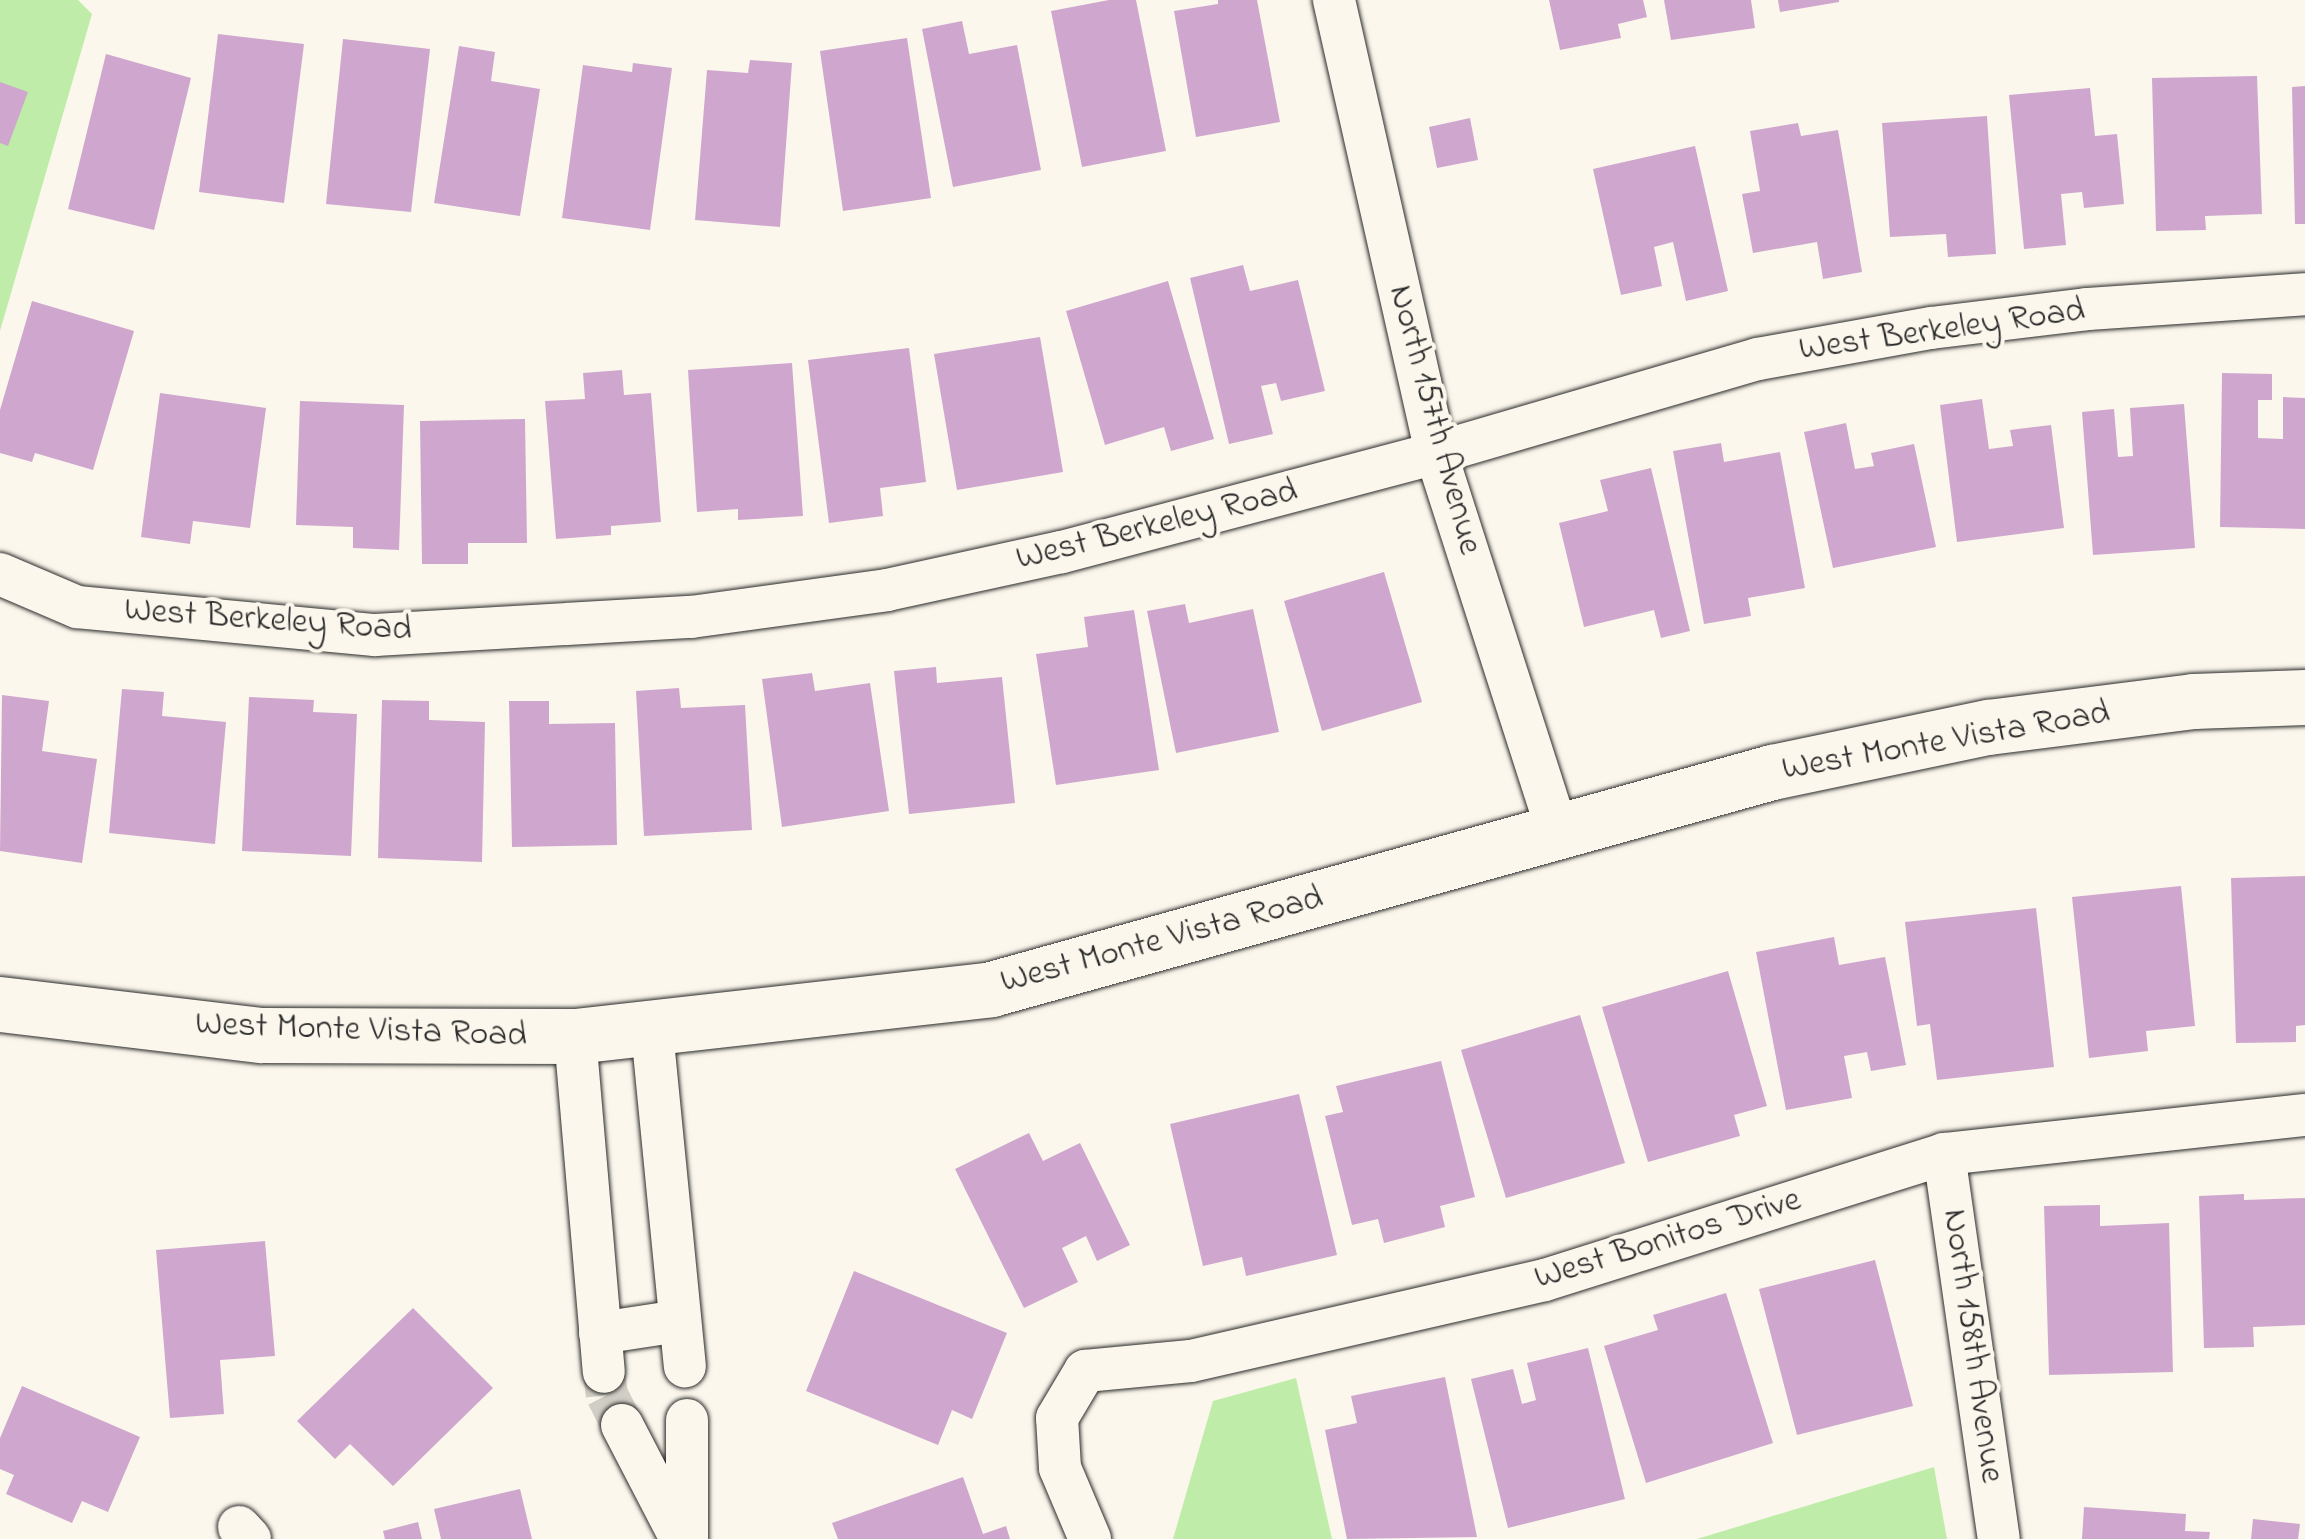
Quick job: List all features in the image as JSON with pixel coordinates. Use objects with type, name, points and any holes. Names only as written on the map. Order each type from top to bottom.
[{"type":"street","name":"North 157th Avenue","points":[[1334,0],[1436,453],[1558,833]]},
{"type":"street","name":"West Berkeley Road","points":[[0,574],[77,607],[375,635],[691,617],[887,590],[1062,552],[1436,453],[1758,358],[1932,328],[2087,309],[2305,294]]},
{"type":"street","name":"West Monte Vista Road","points":[[0,1004],[261,1035],[575,1036],[652,1031],[991,989],[1772,772],[1988,727],[2193,701],[2305,697]]},
{"type":"street","points":[[652,1031],[685,1366]]},
{"type":"street","points":[[575,1036],[602,1352],[679,1321]]},
{"type":"street","name":"West Bonitos Drive","points":[[1090,1539],[1060,1468],[1057,1418],[1085,1372],[1191,1361],[1544,1280],[1944,1154],[2305,1115]]},
{"type":"street","name":"North 158th Avenue","points":[[1944,1154],[1999,1539]]},
{"type":"street","points":[[684,1539],[687,1420]]},
{"type":"street","points":[[622,1424],[684,1539]]},
{"type":"green space","points":[[0,0],[78,0],[92,14],[0,331]]},
{"type":"green space","points":[[1296,1378],[1332,1539],[1173,1539],[1213,1401]]},
{"type":"green space","points":[[1934,1467],[1947,1539],[1697,1539]]},
{"type":"building","points":[[1109,0],[1136,0],[1166,151],[1082,167],[1051,11]]},
{"type":"building","points":[[1218,0],[1257,0],[1280,122],[1196,137],[1174,11],[1218,4]]},
{"type":"building","points":[[1549,0],[1643,0],[1647,17],[1618,24],[1621,38],[1560,50]]},
{"type":"building","points":[[1664,0],[1751,0],[1755,28],[1671,40]]},
{"type":"building","points":[[1778,0],[1839,0],[1839,2],[1780,12]]},
{"type":"building","points":[[962,21],[969,54],[1017,45],[1041,170],[953,187],[922,29]]},
{"type":"building","points":[[218,34],[304,44],[284,203],[199,192]]},
{"type":"building","points":[[907,38],[931,198],[843,211],[820,51]]},
{"type":"building","points":[[343,39],[430,49],[411,212],[326,204]]},
{"type":"building","points":[[459,46],[495,52],[491,81],[540,89],[520,216],[434,203]]},
{"type":"building","points":[[106,54],[191,78],[154,230],[68,209]]},
{"type":"building","points":[[750,60],[792,63],[780,227],[695,220],[707,70],[748,73]]},
{"type":"building","points":[[633,63],[672,68],[650,230],[562,218],[583,65],[632,72]]},
{"type":"building","points":[[2257,76],[2262,214],[2205,216],[2206,230],[2156,231],[2152,78]]},
{"type":"building","points":[[0,82],[28,92],[8,146],[0,143]]},
{"type":"building","points":[[2305,86],[2305,224],[2295,224],[2292,87]]},
{"type":"building","points":[[2090,88],[2095,136],[2117,134],[2124,204],[2084,208],[2082,192],[2061,194],[2066,245],[2024,249],[2009,95]]},
{"type":"building","points":[[1987,116],[1996,254],[1948,257],[1946,234],[1890,237],[1882,123]]},
{"type":"building","points":[[1470,118],[1478,160],[1437,168],[1429,127]]},
{"type":"building","points":[[1798,123],[1801,136],[1838,130],[1862,272],[1823,279],[1817,242],[1753,253],[1742,194],[1760,191],[1750,131]]},
{"type":"building","points":[[1695,146],[1728,291],[1686,301],[1673,242],[1654,247],[1662,286],[1621,295],[1593,169]]},
{"type":"building","points":[[1243,265],[1250,291],[1298,280],[1325,391],[1281,401],[1276,383],[1261,386],[1273,434],[1229,444],[1190,278]]},
{"type":"building","points":[[1168,281],[1214,439],[1171,451],[1164,427],[1105,445],[1066,311]]},
{"type":"building","points":[[32,301],[134,331],[93,470],[35,453],[32,462],[0,453],[0,410]]},
{"type":"building","points":[[1040,337],[1063,472],[957,490],[934,354]]},
{"type":"building","points":[[909,348],[926,482],[880,488],[883,516],[829,523],[808,360]]},
{"type":"building","points":[[792,363],[803,516],[738,520],[738,509],[697,512],[688,370]]},
{"type":"building","points":[[622,370],[624,395],[651,393],[661,522],[611,526],[611,535],[556,539],[545,401],[585,399],[583,373]]},
{"type":"building","points":[[2222,373],[2272,374],[2272,400],[2258,400],[2258,438],[2283,439],[2283,397],[2305,398],[2305,529],[2220,527]]},
{"type":"building","points":[[160,393],[266,408],[250,528],[193,521],[190,544],[141,537]]},
{"type":"building","points":[[1982,399],[1989,449],[2013,446],[2010,430],[2051,425],[2064,528],[1957,542],[1940,405]]},
{"type":"building","points":[[300,401],[404,405],[399,550],[353,548],[353,527],[296,525]]},
{"type":"building","points":[[2184,404],[2195,548],[2093,555],[2082,412],[2114,409],[2118,457],[2133,456],[2130,408]]},
{"type":"building","points":[[525,419],[527,543],[468,543],[468,564],[422,564],[420,421]]},
{"type":"building","points":[[1846,423],[1855,469],[1874,466],[1871,453],[1914,444],[1936,547],[1833,568],[1804,432]]},
{"type":"building","points":[[1721,443],[1724,462],[1780,452],[1805,588],[1748,598],[1751,616],[1704,624],[1673,451]]},
{"type":"building","points":[[1651,468],[1690,631],[1661,638],[1654,610],[1584,627],[1559,523],[1608,511],[1600,480]]},
{"type":"building","points":[[1384,572],[1422,702],[1322,731],[1284,601]]},
{"type":"building","points":[[1185,604],[1189,623],[1253,609],[1279,732],[1176,753],[1147,611]]},
{"type":"building","points":[[1134,610],[1159,770],[1056,785],[1036,654],[1088,647],[1084,617]]},
{"type":"building","points":[[936,667],[937,683],[1002,677],[1015,803],[909,814],[894,671]]},
{"type":"building","points":[[812,673],[815,691],[870,683],[889,811],[782,827],[762,679]]},
{"type":"building","points":[[679,688],[681,708],[745,705],[752,830],[644,836],[636,691]]},
{"type":"building","points":[[122,689],[164,692],[162,716],[226,722],[215,844],[109,833]]},
{"type":"building","points":[[2,695],[49,701],[42,751],[97,759],[82,863],[0,851]]},
{"type":"building","points":[[249,697],[314,700],[313,712],[357,714],[351,856],[242,851]]},
{"type":"building","points":[[382,700],[429,701],[429,720],[485,722],[482,862],[378,858]]},
{"type":"building","points":[[509,701],[549,701],[549,724],[615,723],[617,845],[512,847]]},
{"type":"building","points":[[2305,876],[2305,1025],[2296,1026],[2296,1042],[2236,1043],[2231,878]]},
{"type":"building","points":[[2181,886],[2195,1026],[2146,1031],[2148,1051],[2089,1058],[2072,897]]},
{"type":"building","points":[[2036,908],[2054,1067],[1937,1080],[1930,1024],[1917,1026],[1905,922]]},
{"type":"building","points":[[1834,937],[1839,965],[1885,957],[1906,1065],[1871,1071],[1867,1052],[1844,1056],[1852,1098],[1786,1110],[1756,952]]},
{"type":"building","points":[[1728,971],[1767,1106],[1734,1115],[1740,1136],[1648,1162],[1602,1007]]},
{"type":"building","points":[[1580,1015],[1625,1163],[1506,1198],[1461,1050]]},
{"type":"building","points":[[1441,1061],[1475,1197],[1440,1206],[1445,1227],[1384,1243],[1378,1219],[1352,1225],[1325,1116],[1343,1112],[1336,1086]]},
{"type":"building","points":[[1299,1094],[1337,1255],[1246,1276],[1242,1257],[1203,1266],[1170,1124]]},
{"type":"building","points":[[1029,1133],[1043,1161],[1080,1143],[1130,1245],[1097,1261],[1086,1236],[1062,1248],[1078,1282],[1024,1308],[955,1169]]},
{"type":"building","points":[[2244,1194],[2244,1200],[2305,1198],[2305,1325],[2253,1327],[2254,1347],[2204,1348],[2199,1196]]},
{"type":"building","points":[[2100,1205],[2100,1226],[2169,1223],[2173,1372],[2049,1375],[2044,1206]]},
{"type":"building","points":[[265,1241],[275,1356],[220,1360],[224,1414],[170,1418],[156,1250]]},
{"type":"building","points":[[1875,1260],[1913,1406],[1797,1435],[1759,1289]]},
{"type":"building","points":[[854,1271],[1007,1333],[972,1419],[952,1410],[938,1445],[806,1391]]},
{"type":"building","points":[[1726,1293],[1773,1443],[1646,1483],[1604,1346],[1658,1330],[1653,1315]]},
{"type":"building","points":[[413,1308],[493,1388],[393,1486],[350,1444],[335,1459],[297,1421]]},
{"type":"building","points":[[1588,1348],[1625,1499],[1508,1528],[1471,1379],[1513,1369],[1522,1404],[1536,1400],[1527,1363]]},
{"type":"building","points":[[1445,1377],[1477,1537],[1347,1539],[1325,1430],[1357,1423],[1351,1396]]},
{"type":"building","points":[[22,1386],[140,1437],[108,1512],[82,1501],[72,1523],[6,1494],[14,1475],[0,1469],[0,1438]]},
{"type":"building","points":[[963,1477],[983,1534],[1006,1526],[1010,1539],[838,1539],[832,1523]]},
{"type":"building","points":[[520,1489],[532,1539],[441,1539],[434,1509]]},
{"type":"building","points":[[2084,1507],[2186,1514],[2185,1531],[2210,1532],[2209,1539],[2082,1539]]},
{"type":"building","points":[[2253,1519],[2300,1524],[2298,1539],[2251,1539]]},
{"type":"building","points":[[418,1522],[422,1539],[385,1539],[383,1531]]},
{"type":"tunnel","points":[[604,1372],[607,1395],[622,1425]]}]
